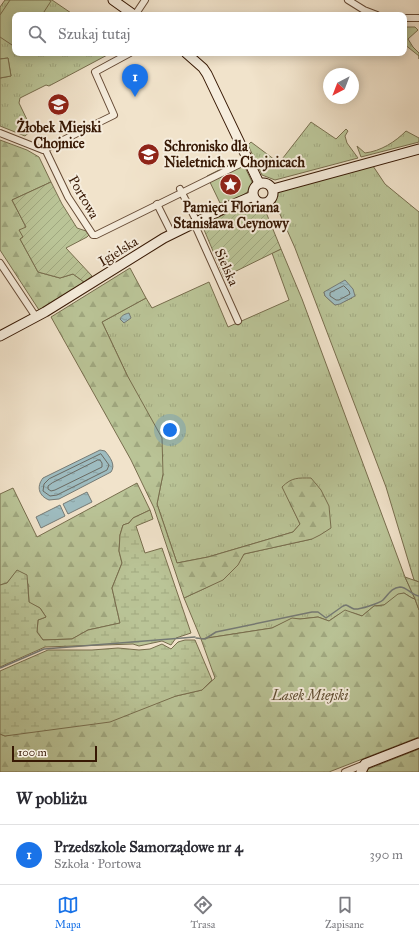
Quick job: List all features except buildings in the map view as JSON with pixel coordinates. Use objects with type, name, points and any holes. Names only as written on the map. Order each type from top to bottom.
[{"type":"street","points":[[113,0],[130,12]]},
{"type":"street","points":[[136,12],[145,0]]},
{"type":"street","points":[[348,0],[360,9],[368,12]]},
{"type":"street","points":[[407,18],[419,18]]},
{"type":"street","points":[[0,133],[43,150],[114,115],[95,72],[124,56]]},
{"type":"street","points":[[189,56],[203,68],[207,74],[258,183]]},
{"type":"street","name":"Portowa","points":[[45,149],[68,197],[93,235],[96,235],[180,191],[240,164]]},
{"type":"street","points":[[273,189],[419,149]]},
{"type":"street","points":[[265,182],[273,189],[272,198],[266,202],[260,202],[253,196],[254,187],[258,183],[265,182]]},
{"type":"street","points":[[180,191],[195,223]]},
{"type":"street","name":"Igielska","points":[[0,336],[36,317],[172,234],[253,196]]},
{"type":"street","points":[[157,204],[172,234]]},
{"type":"street","name":"Sielska","points":[[195,223],[238,321]]},
{"type":"street","points":[[0,262],[36,317]]},
{"type":"street","points":[[345,772],[363,768],[419,743]]},
{"type":"green space","points":[[5,0],[52,0],[70,12],[12,12],[12,56],[105,56],[49,86],[46,85],[20,98],[19,103],[32,130],[25,136],[0,126],[0,78],[11,76],[8,58],[0,59],[0,7]]},
{"type":"green space","points":[[10,0],[51,1],[44,12],[12,12],[12,45],[0,37],[0,15]]},
{"type":"green space","points":[[407,27],[415,27],[418,30],[408,39],[419,53],[419,56],[407,46]]},
{"type":"green space","points":[[8,58],[11,76],[0,78],[0,59]]},
{"type":"green space","points":[[311,122],[336,139],[346,129],[348,131],[345,136],[347,143],[358,158],[275,180],[262,175],[248,145],[251,142],[279,163]]},
{"type":"green space","points":[[406,131],[419,138],[419,142],[361,157],[357,146],[365,153],[371,152],[382,148],[397,139]]},
{"type":"green space","points":[[0,140],[27,150],[39,157],[51,182],[12,200],[26,227],[23,237],[20,239],[38,272],[60,278],[73,274],[84,282],[62,298],[39,310],[0,250]]},
{"type":"green space","points":[[241,159],[254,186],[238,198],[220,203],[207,176]]},
{"type":"green space","points":[[373,166],[385,184],[419,212],[419,582],[414,580],[386,487],[295,248],[275,203],[278,192]],"holes":[[[324,292],[352,298],[335,305],[325,296]]]},
{"type":"green space","points":[[51,182],[62,204],[77,228],[86,231],[89,235],[66,248],[92,276],[84,282],[73,274],[60,278],[38,272],[20,239],[23,237],[19,230],[26,227],[12,200]]},
{"type":"green space","points":[[252,201],[263,205],[281,249],[224,277],[202,225]]},
{"type":"green space","points":[[281,249],[302,299],[405,577],[415,599],[404,593],[384,605],[374,606],[362,616],[345,612],[329,621],[318,617],[292,619],[272,628],[201,639],[184,598],[211,585],[225,576],[232,570],[244,554],[312,539],[283,487],[300,524],[293,532],[208,557],[177,563],[157,504],[163,474],[127,375],[102,322],[146,298],[152,308],[209,282],[228,327],[289,300],[272,253]]},
{"type":"green space","points":[[130,268],[146,298],[102,322],[127,375],[162,438],[163,474],[157,504],[177,563],[208,557],[293,532],[300,524],[282,487],[292,480],[299,478],[311,478],[321,490],[329,506],[331,528],[320,535],[312,539],[244,554],[238,565],[223,580],[184,598],[154,508],[131,460],[51,317]]},
{"type":"green space","points":[[137,483],[150,510],[133,518],[129,523],[123,525],[120,535],[119,551],[122,563],[112,588],[120,623],[88,630],[72,639],[43,640],[37,632],[38,620],[46,617],[40,608],[29,603],[28,584],[17,571],[7,583],[0,585],[0,494],[13,488],[37,537]]},
{"type":"green space","points":[[150,510],[153,519],[136,526],[145,553],[162,548],[191,633],[176,638],[171,645],[162,641],[139,646],[133,644],[45,647],[0,667],[0,585],[7,583],[17,570],[27,575],[29,602],[40,608],[46,617],[38,620],[37,632],[43,640],[72,639],[88,630],[120,623],[112,588],[122,563],[119,551],[120,535],[123,525],[129,523],[133,518]]},
{"type":"green space","points":[[405,577],[419,582],[419,610],[415,599]]},
{"type":"green space","name":"Lasek Miejski","points":[[404,593],[415,599],[419,610],[419,737],[329,772],[0,772],[0,734],[5,736],[202,690],[215,678],[201,639],[272,628],[292,618],[300,619],[318,617],[329,621],[345,610],[362,616],[374,606],[384,605],[398,594]]},
{"type":"green space","points":[[195,640],[212,680],[202,690],[176,696],[110,722],[5,736],[0,734],[0,671],[48,650],[92,650],[118,648],[139,650],[150,649],[162,644],[171,649],[178,642]]},
{"type":"green space","points":[[419,749],[419,772],[367,772],[368,769]]},
{"type":"water","points":[[345,280],[353,289],[355,296],[335,305],[325,296],[324,292]]},
{"type":"water","points":[[129,313],[131,318],[124,323],[120,319]]},
{"type":"water","points":[[100,450],[105,451],[113,464],[111,472],[59,499],[49,500],[41,494],[39,488],[43,478]]},
{"type":"water","points":[[87,492],[92,502],[68,514],[63,504]]},
{"type":"water","points":[[60,505],[65,516],[41,528],[36,517]]},
{"type":"waterway","points":[[196,638],[205,639],[216,632],[312,612],[318,612],[326,618],[346,605],[357,609],[378,603],[383,600],[392,590],[400,587],[405,588],[419,596]]},
{"type":"waterway","points":[[0,668],[44,649],[195,637]]},
{"type":"place","name":"Przedszkole Samorządowe nr 4","points":[[135,97]]},
{"type":"place","name":"Żłobek Miejski Chojnice","points":[[59,105]]},
{"type":"place","name":"Schronisko dla Nieletnich w Chojnicach","points":[[148,154]]},
{"type":"place","name":"Pamięci Floriana Stanisława Ceynowy","points":[[231,185]]}]
